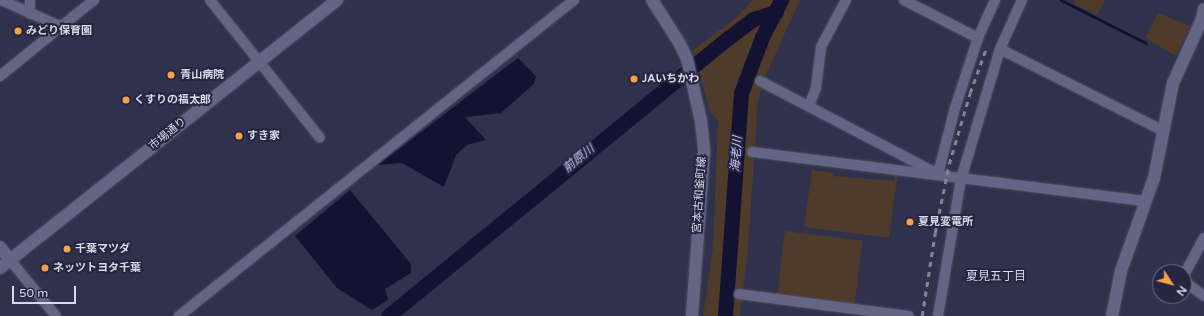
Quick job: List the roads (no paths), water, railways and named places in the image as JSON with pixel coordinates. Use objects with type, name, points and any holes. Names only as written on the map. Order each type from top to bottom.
[{"type":"street","points":[[1,0],[62,27]]},
{"type":"street","points":[[30,0],[30,14]]},
{"type":"street","points":[[0,76],[94,0]]},
{"type":"street","points":[[210,0],[320,138]]},
{"type":"street","name":"市場通り","points":[[0,268],[337,0]]},
{"type":"street","points":[[179,316],[574,0]]},
{"type":"street","name":"宮本古和釜町線","points":[[652,0],[680,44],[689,69],[699,106],[704,152],[692,316]]},
{"type":"street","points":[[809,106],[816,88],[821,47],[846,0]]},
{"type":"street","points":[[904,0],[978,38]]},
{"type":"street","points":[[938,174],[955,108],[978,38],[995,0]]},
{"type":"street","points":[[938,316],[961,179],[1000,49],[1022,0]]},
{"type":"street","points":[[1112,316],[1121,271],[1154,178],[1173,83],[1202,19],[1204,9]]},
{"type":"street","points":[[1000,49],[1164,131]]},
{"type":"street","points":[[760,81],[938,174]]},
{"type":"street","points":[[752,152],[1146,201]]},
{"type":"street","points":[[1190,264],[1204,238]]},
{"type":"street","points":[[0,247],[56,316]]},
{"type":"street","points":[[1192,287],[1204,296]]},
{"type":"street","points":[[739,294],[909,316]]},
{"type":"waterway","name":"海老川","points":[[725,316],[741,93],[762,37],[781,0]]},
{"type":"waterway","points":[[1061,0],[1146,43]]},
{"type":"waterway","name":"前原川","points":[[388,316],[728,38],[753,19],[776,12]]},
{"type":"railway","points":[[922,316],[935,233],[949,164],[970,93],[987,46]]},
{"type":"place","name":"みどり保育園","points":[[18,31]]},
{"type":"place","name":"青山病院","points":[[171,75]]},
{"type":"place","name":"JAいちかわ","points":[[634,79]]},
{"type":"place","name":"くすりの福太郎","points":[[126,100]]},
{"type":"place","name":"すき家","points":[[239,136]]},
{"type":"place","name":"夏見変電所","points":[[910,222]]},
{"type":"place","name":"千葉マツダ","points":[[67,249]]},
{"type":"place","name":"ネッツトヨタ千葉","points":[[45,268]]},
{"type":"district","name":"夏見五丁目","points":[[996,277]]}]
